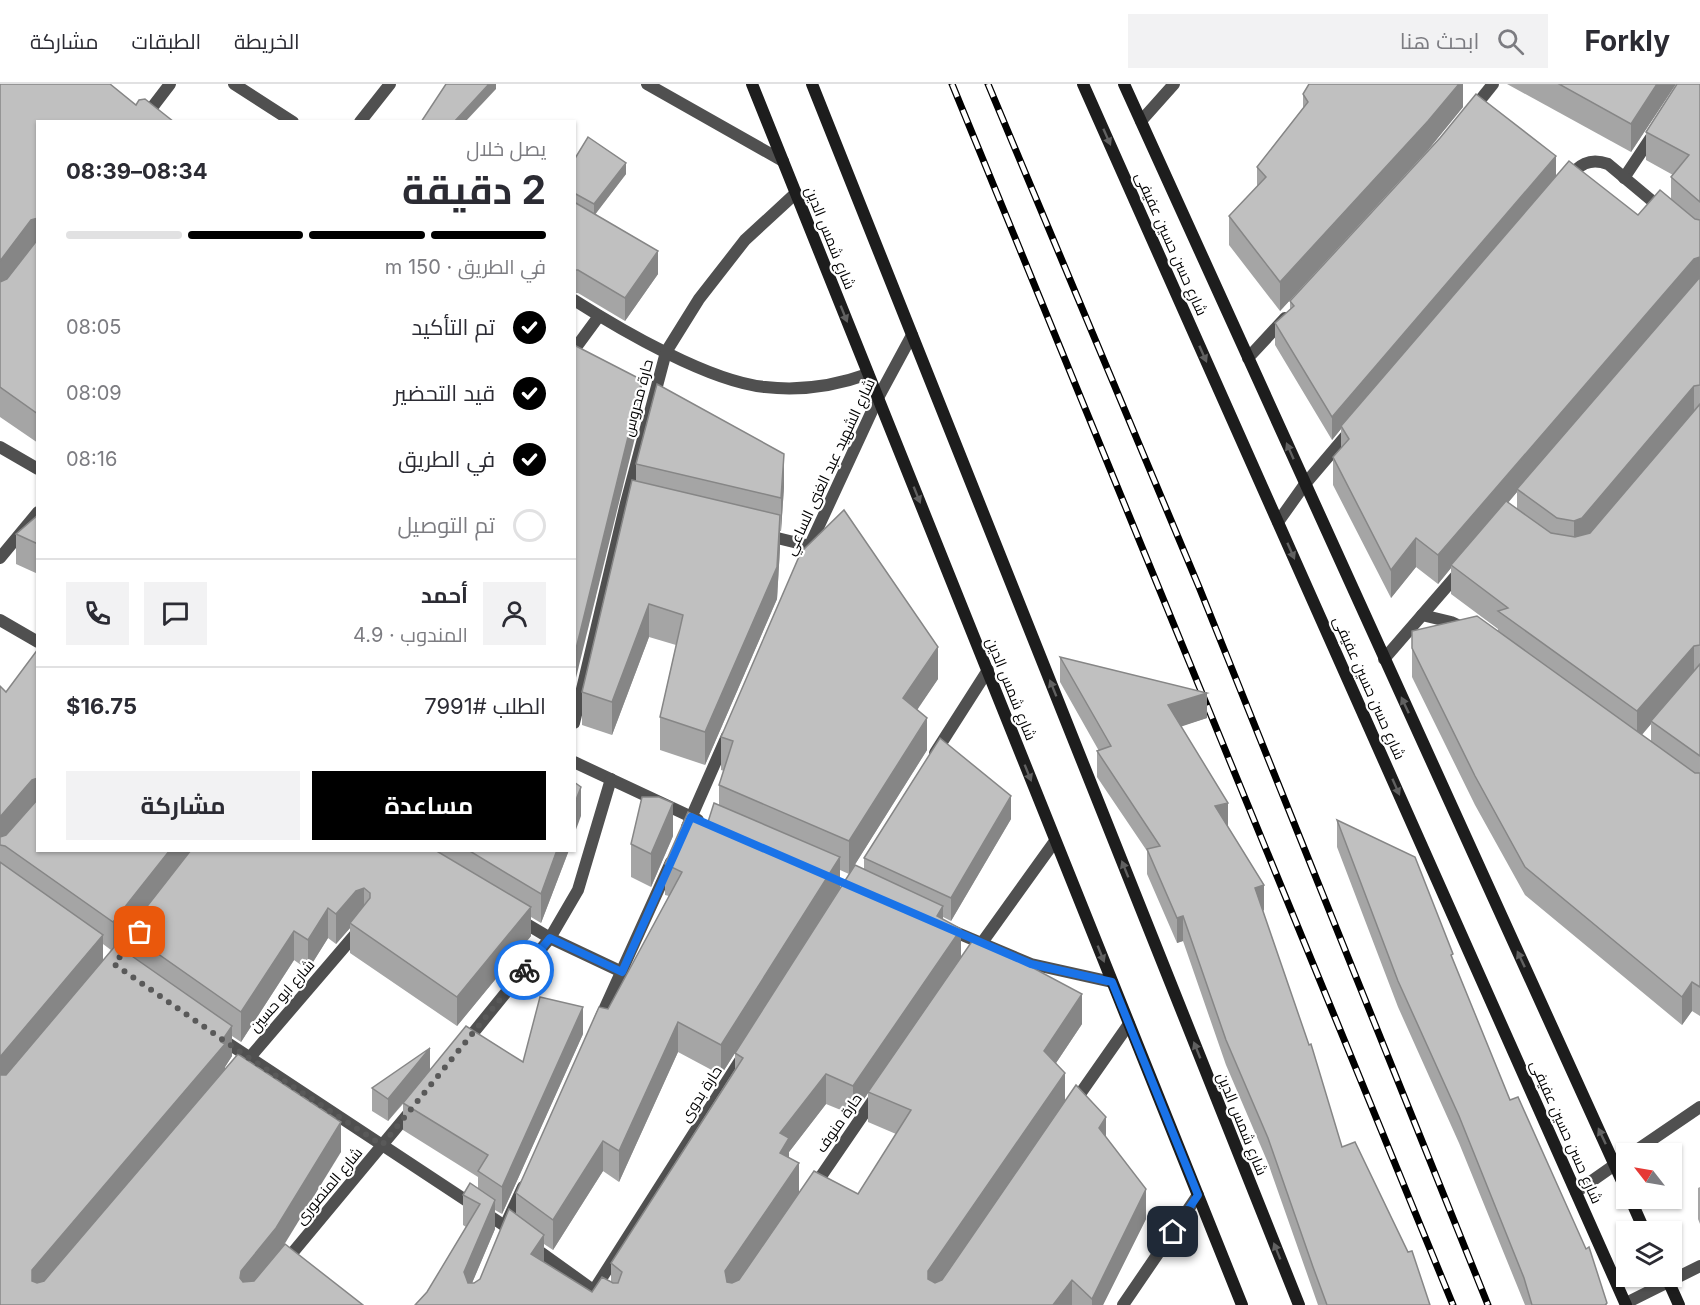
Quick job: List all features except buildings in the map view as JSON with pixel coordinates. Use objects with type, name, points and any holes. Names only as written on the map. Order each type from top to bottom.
[{"type":"street","points":[[143,120],[170,84]]},
{"type":"street","points":[[234,84],[290,120]]},
{"type":"street","points":[[362,120],[390,84]]},
{"type":"street","points":[[647,84],[783,161]]},
{"type":"street","name":"شارع شمس الدين","points":[[752,84],[1242,1305]]},
{"type":"street","name":"شارع شمس الدين","points":[[812,84],[1299,1305]]},
{"type":"street","name":"شارع حسن حسين عفيفى","points":[[1083,84],[1626,1304]]},
{"type":"street","name":"شارع حسن حسين عفيفى","points":[[1124,84],[1615,1165]]},
{"type":"street","points":[[1141,121],[1174,84]]},
{"type":"street","points":[[1464,120],[1493,84]]},
{"type":"street","points":[[1624,178],[1661,122]]},
{"type":"street","points":[[1561,185],[1577,167],[1591,161],[1600,161],[1675,220]]},
{"type":"street","name":"حارة محروس","points":[[576,715],[632,505],[666,352],[699,299],[745,240],[796,193]]},
{"type":"street","points":[[576,301],[666,352],[735,381],[764,387],[823,386],[868,374]]},
{"type":"street","points":[[1248,358],[1296,305]]},
{"type":"street","points":[[576,347],[599,316]]},
{"type":"street","name":"شارع الشهيد عبد الغنى الساعي","points":[[800,567],[878,398],[912,335]]},
{"type":"street","points":[[1278,522],[1305,484],[1359,421]]},
{"type":"street","points":[[0,447],[36,468]]},
{"type":"street","points":[[0,558],[36,514]]},
{"type":"street","points":[[752,532],[810,546]]},
{"type":"street","points":[[1384,659],[1467,562]]},
{"type":"street","points":[[1422,615],[1451,622],[1478,635]]},
{"type":"street","points":[[0,620],[36,641]]},
{"type":"street","points":[[926,768],[987,670]]},
{"type":"street","points":[[593,1035],[734,719]]},
{"type":"street","points":[[576,763],[713,826]]},
{"type":"street","points":[[460,1050],[550,938],[578,890],[611,779]]},
{"type":"street","points":[[967,963],[1055,841]]},
{"type":"street","points":[[510,914],[550,938],[622,972]]},
{"type":"street","points":[[938,924],[1031,964],[1112,982]]},
{"type":"street","name":"شارع ابو حسين","points":[[234,1076],[362,926]]},
{"type":"street","points":[[1067,1112],[1129,1024]]},
{"type":"street","points":[[211,1031],[382,1145],[503,1231],[614,1305]]},
{"type":"street","name":"حارة بدوى","points":[[594,1290],[750,1045]]},
{"type":"street","name":"حارة منوف","points":[[806,1198],[887,1081]]},
{"type":"street","name":"شارع المنصورى","points":[[278,1269],[424,1093]]},
{"type":"street","points":[[1647,1143],[1700,1107]]},
{"type":"street","points":[[1576,1192],[1615,1165]]},
{"type":"street","points":[[503,1231],[529,1173]]},
{"type":"street","points":[[1123,1305],[1198,1195]]},
{"type":"street","points":[[1682,1273],[1700,1266]]},
{"type":"street","points":[[1626,1304],[1654,1287]]},
{"type":"street","points":[[1671,1287],[1679,1305]]},
{"type":"railway","points":[[952,84],[1453,1305]]},
{"type":"railway","points":[[988,84],[1199,587],[1488,1305]]},
{"type":"way so far","points":[[140,932],[114,964],[249,1058],[382,1145],[524,970]]},
{"type":"route","points":[[524,970],[550,938],[622,972],[691,817],[853,884],[981,944],[1031,964],[1083,978],[1112,982],[1198,1195],[1173,1232]]}]
